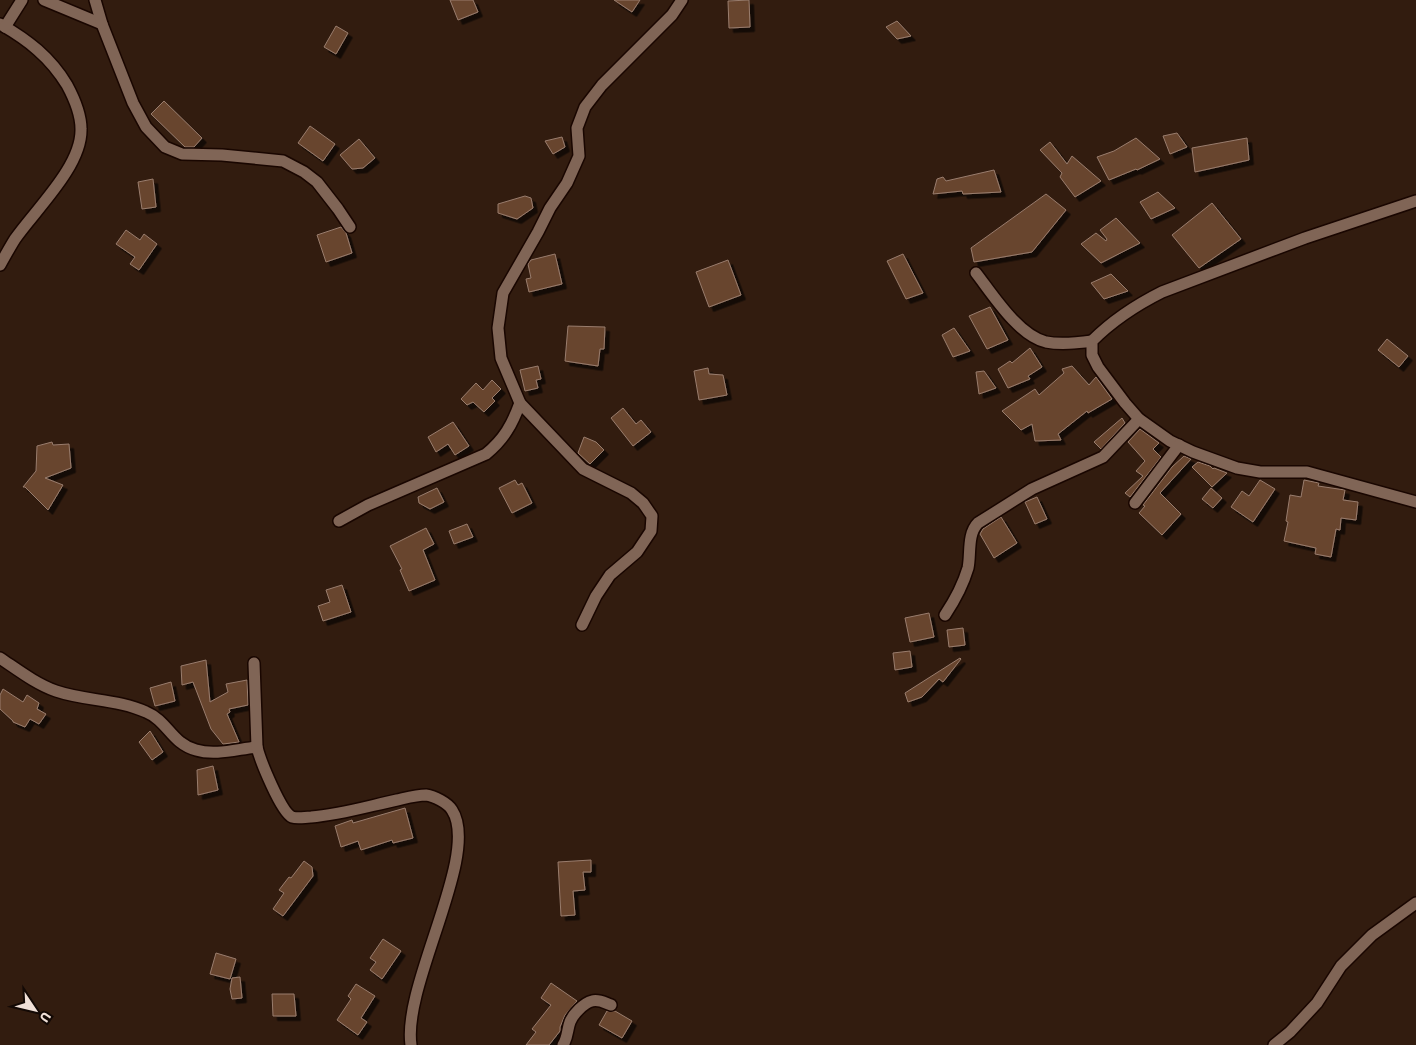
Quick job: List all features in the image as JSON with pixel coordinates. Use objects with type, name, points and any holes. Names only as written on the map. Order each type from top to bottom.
[{"type":"street","points":[[0,265],[15,239],[66,174],[78,148],[81,130],[80,117],[71,93],[60,74],[33,45],[2,26],[22,0]]},
{"type":"street","points":[[44,0],[102,24]]},
{"type":"street","points":[[95,0],[102,24],[133,103],[146,127],[165,146],[182,154],[222,155],[283,161],[304,172],[317,182],[350,227]]},
{"type":"street","points":[[582,625],[596,596],[610,575],[637,552],[651,532],[652,516],[632,493],[584,469],[520,403],[501,358],[498,328],[503,292],[550,208],[567,183],[579,156],[577,128],[585,107],[602,85],[672,15],[682,0]]},
{"type":"street","points":[[976,273],[1016,324],[1031,334],[1045,342],[1067,344],[1092,341],[1107,326],[1144,301],[1162,292],[1305,238],[1416,201]]},
{"type":"street","points":[[1092,341],[1092,355],[1098,367],[1139,419],[1170,441],[1237,468],[1260,472],[1307,472],[1416,502]]},
{"type":"street","points":[[338,521],[368,505],[486,454],[499,442],[513,421],[520,403]]},
{"type":"street","points":[[945,615],[958,595],[968,568],[973,528],[1032,489],[1103,457],[1139,419]]},
{"type":"street","points":[[1135,503],[1179,445]]},
{"type":"street","points":[[0,658],[37,682],[57,691],[129,706],[146,712],[160,720],[183,746],[207,753],[257,747]]},
{"type":"street","points":[[254,663],[257,747],[267,776],[287,813],[295,818],[320,816],[427,795],[441,801],[452,810],[458,825],[459,844],[449,894],[433,938],[414,1004],[410,1039],[412,1045]]},
{"type":"street","points":[[1274,1045],[1290,1032],[1317,1003],[1342,966],[1372,935],[1416,903]]},
{"type":"street","points":[[563,1045],[568,1035],[571,1019],[583,1007],[599,1000],[611,1005]]},
{"type":"building","points":[[450,0],[473,0],[478,12],[458,20]]},
{"type":"building","points":[[614,0],[640,0],[632,12]]},
{"type":"building","points":[[749,0],[750,27],[729,28],[728,1]]},
{"type":"building","points":[[897,21],[911,36],[897,39],[886,27]]},
{"type":"building","points":[[336,26],[348,33],[336,54],[324,47]]},
{"type":"building","points":[[164,101],[202,138],[194,147],[185,147],[151,114]]},
{"type":"building","points":[[310,126],[335,144],[323,161],[298,143]]},
{"type":"building","points":[[1177,133],[1187,147],[1170,154],[1163,136]]},
{"type":"building","points":[[562,137],[565,147],[553,154],[545,141]]},
{"type":"building","points":[[1136,138],[1160,159],[1109,180],[1097,157],[1114,151]]},
{"type":"building","points":[[1247,138],[1249,160],[1195,172],[1192,148]]},
{"type":"building","points":[[359,139],[375,158],[363,168],[352,169],[340,155]]},
{"type":"building","points":[[1050,142],[1067,164],[1072,156],[1101,181],[1075,197],[1060,177],[1062,173],[1040,150]]},
{"type":"building","points":[[994,170],[1001,192],[963,194],[962,191],[933,194],[937,179],[943,177],[946,181]]},
{"type":"building","points":[[153,179],[156,207],[142,209],[138,182]]},
{"type":"building","points":[[1158,192],[1175,208],[1151,219],[1140,202]]},
{"type":"building","points":[[1046,194],[1066,210],[1032,252],[974,262],[971,248]]},
{"type":"building","points":[[525,196],[531,198],[533,208],[517,219],[498,213],[498,204]]},
{"type":"building","points":[[1212,203],[1241,239],[1199,268],[1172,235]]},
{"type":"building","points":[[1116,218],[1140,243],[1101,263],[1081,244],[1096,233],[1106,241],[1107,239],[1100,230]]},
{"type":"building","points":[[341,227],[346,233],[352,253],[326,262],[317,235]]},
{"type":"building","points":[[126,230],[140,240],[144,234],[157,244],[139,270],[130,264],[135,257],[116,244]]},
{"type":"building","points":[[555,254],[562,284],[529,292],[526,279],[531,278],[528,264],[531,260]]},
{"type":"building","points":[[903,254],[923,293],[906,299],[887,261]]},
{"type":"building","points":[[728,260],[741,295],[709,307],[696,272]]},
{"type":"building","points":[[1111,274],[1128,291],[1104,299],[1091,283]]},
{"type":"building","points":[[990,307],[1008,340],[987,349],[969,316]]},
{"type":"building","points":[[568,326],[605,327],[604,349],[600,349],[598,366],[565,361]]},
{"type":"building","points":[[954,328],[970,351],[953,357],[942,335]]},
{"type":"building","points":[[1387,339],[1408,356],[1399,367],[1378,350]]},
{"type":"building","points":[[1030,348],[1042,367],[1028,376],[1030,379],[1008,388],[998,369],[1010,361],[1012,363]]},
{"type":"building","points":[[538,366],[541,379],[536,380],[538,388],[525,391],[520,370]]},
{"type":"building","points":[[1072,366],[1089,385],[1096,377],[1112,399],[1088,413],[1087,411],[1058,434],[1061,440],[1035,441],[1032,424],[1021,430],[1002,411],[1035,389],[1039,395],[1064,373],[1062,369]]},
{"type":"building","points":[[708,368],[709,374],[723,375],[727,395],[699,400],[694,371]]},
{"type":"building","points":[[984,371],[996,388],[979,394],[976,372]]},
{"type":"building","points":[[492,380],[501,389],[492,398],[495,401],[484,412],[473,402],[467,405],[461,399],[476,383],[483,390]]},
{"type":"building","points":[[623,408],[636,424],[641,420],[651,432],[633,446],[611,418]]},
{"type":"building","points":[[1122,418],[1125,423],[1101,449],[1094,442]]},
{"type":"building","points":[[453,422],[469,446],[455,455],[448,444],[436,452],[428,437]]},
{"type":"building","points":[[1140,429],[1159,443],[1153,449],[1161,457],[1130,497],[1125,493],[1143,476],[1136,471],[1145,461],[1128,442]]},
{"type":"building","points":[[584,437],[596,442],[604,450],[590,464],[578,453]]},
{"type":"building","points":[[52,442],[53,445],[69,444],[71,468],[45,478],[63,485],[48,510],[23,487],[36,471],[37,446]]},
{"type":"building","points":[[1184,456],[1191,459],[1160,493],[1181,514],[1162,535],[1139,513],[1172,467]]},
{"type":"building","points":[[1198,462],[1227,473],[1212,487],[1192,467]]},
{"type":"building","points":[[515,480],[518,485],[522,483],[532,503],[512,513],[499,488]]},
{"type":"building","points":[[1260,480],[1275,489],[1253,522],[1231,507],[1242,491],[1249,496]]},
{"type":"building","points":[[1304,480],[1319,483],[1318,486],[1345,490],[1343,500],[1358,502],[1356,520],[1341,518],[1340,530],[1336,529],[1331,557],[1315,554],[1316,548],[1284,541],[1288,522],[1286,521],[1290,495],[1301,497]]},
{"type":"building","points":[[437,488],[444,502],[430,509],[419,503],[418,497]]},
{"type":"building","points":[[1211,488],[1222,498],[1213,508],[1202,499]]},
{"type":"building","points":[[1037,497],[1047,519],[1035,524],[1025,502]]},
{"type":"building","points":[[1001,517],[1017,543],[994,558],[980,534],[983,529]]},
{"type":"building","points":[[467,524],[473,537],[454,544],[449,531]]},
{"type":"building","points":[[426,528],[434,544],[423,550],[435,580],[409,591],[400,570],[402,569],[390,546]]},
{"type":"building","points":[[342,585],[351,612],[323,621],[318,606],[330,602],[326,590]]},
{"type":"building","points":[[929,613],[934,637],[910,642],[905,618]]},
{"type":"building","points":[[963,628],[965,645],[949,647],[947,630]]},
{"type":"building","points":[[910,651],[912,667],[895,670],[893,653]]},
{"type":"building","points":[[960,658],[943,682],[939,679],[922,697],[908,702],[905,693]]},
{"type":"building","points":[[206,660],[210,702],[228,692],[226,684],[247,680],[248,705],[229,709],[230,712],[227,714],[239,742],[223,744],[211,729],[193,682],[182,685],[181,666]]},
{"type":"building","points":[[171,682],[175,701],[155,706],[150,688]]},
{"type":"building","points":[[3,689],[23,702],[27,695],[39,703],[37,709],[46,714],[39,724],[30,719],[25,727],[13,722],[0,709],[0,695]]},
{"type":"building","points":[[150,731],[163,752],[152,760],[139,742]]},
{"type":"building","points":[[213,766],[218,790],[198,795],[197,770]]},
{"type":"building","points":[[405,808],[413,838],[393,843],[392,840],[361,850],[358,841],[341,847],[335,826],[352,820],[353,823]]},
{"type":"building","points":[[591,860],[591,872],[583,872],[585,890],[573,891],[575,915],[561,916],[558,862]]},
{"type":"building","points":[[304,861],[312,867],[313,876],[283,916],[273,909],[284,893],[279,890]]},
{"type":"building","points":[[383,939],[401,951],[382,979],[370,970],[376,962],[370,958]]},
{"type":"building","points":[[216,953],[236,959],[230,979],[210,974]]},
{"type":"building","points":[[240,977],[242,998],[232,999],[230,989],[232,978]]},
{"type":"building","points":[[551,983],[577,1001],[565,1015],[560,1031],[549,1045],[526,1045],[536,1032],[532,1029],[551,1005],[541,998]]},
{"type":"building","points":[[356,984],[375,996],[361,1018],[367,1022],[358,1035],[337,1020],[351,999],[348,996]]},
{"type":"building","points":[[272,994],[294,994],[296,1016],[273,1016]]},
{"type":"building","points":[[607,1011],[615,1011],[632,1021],[622,1038],[599,1025]]}]
